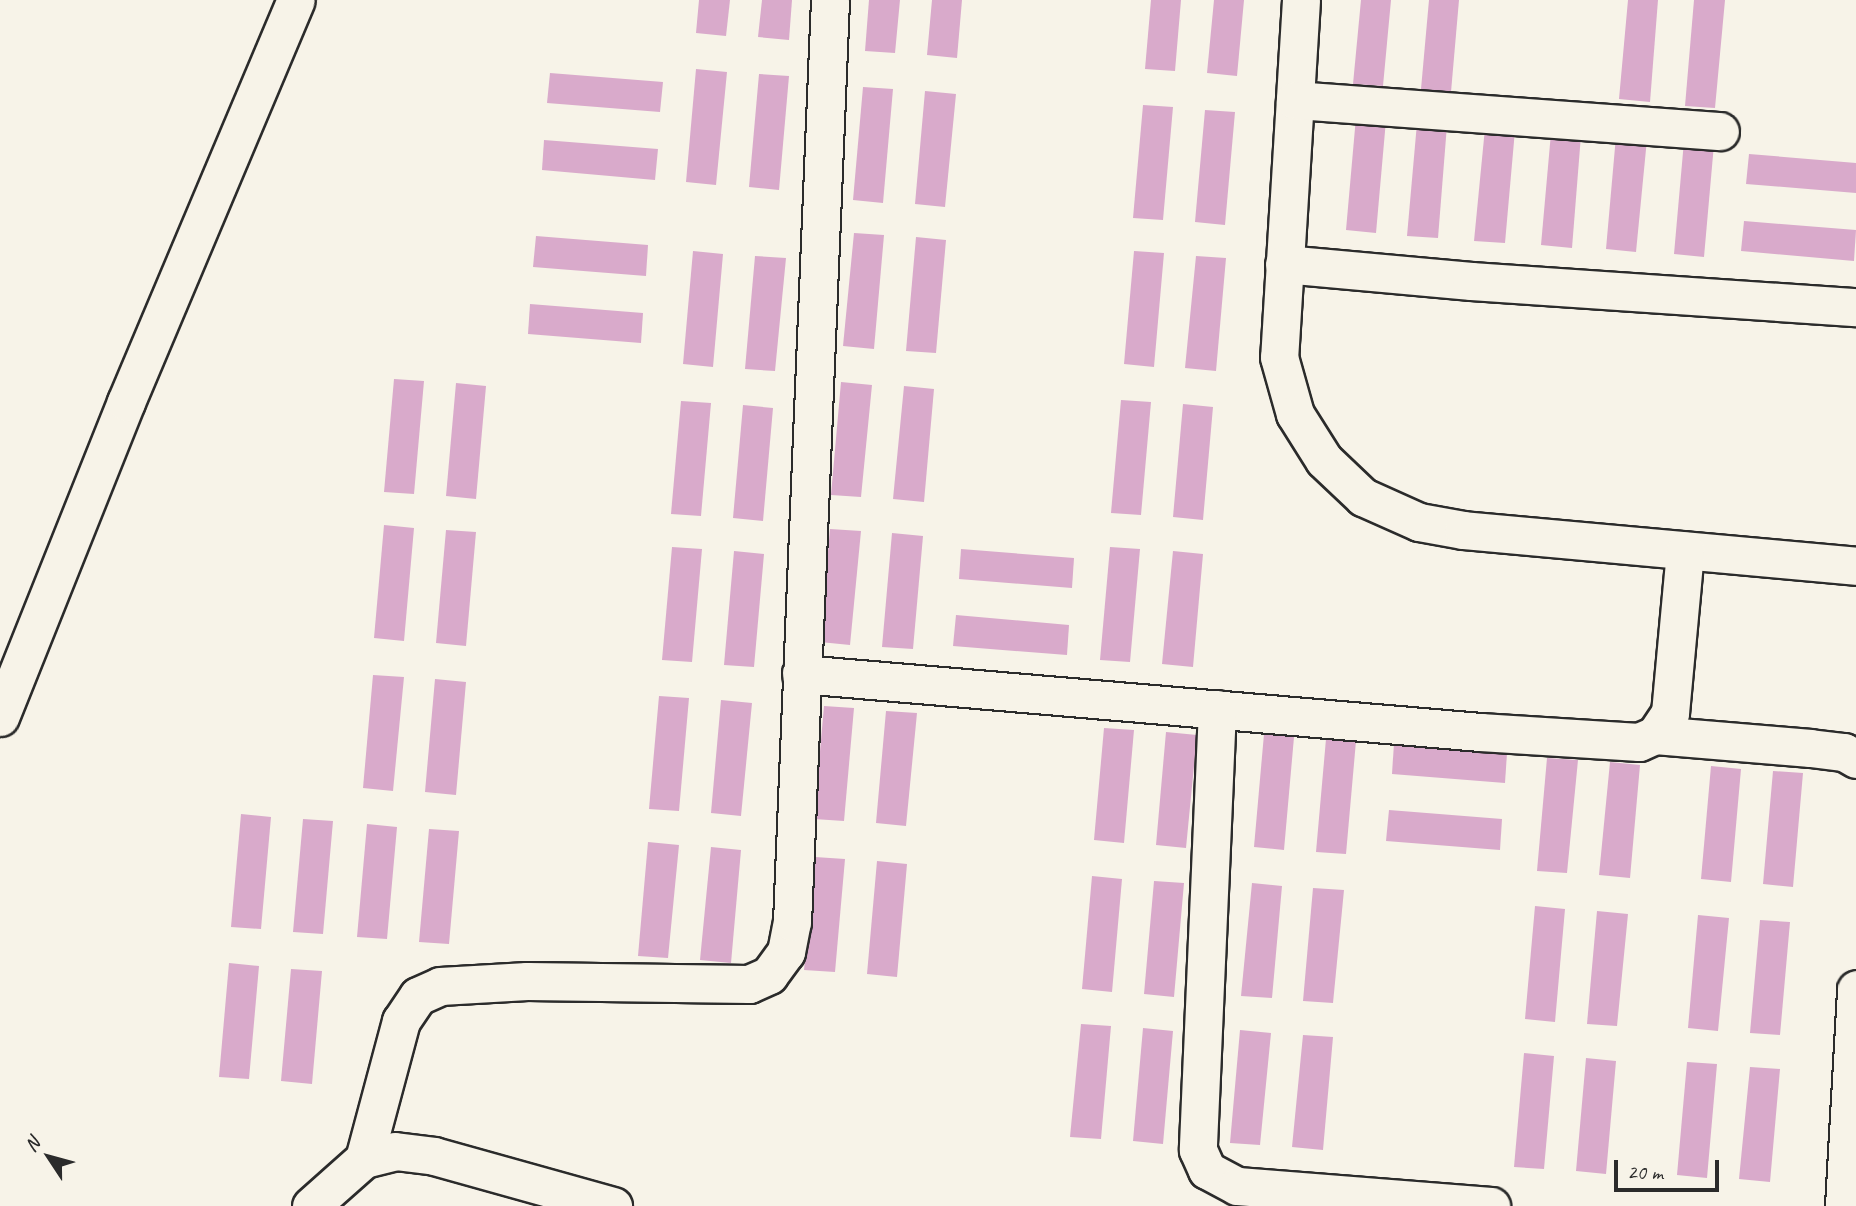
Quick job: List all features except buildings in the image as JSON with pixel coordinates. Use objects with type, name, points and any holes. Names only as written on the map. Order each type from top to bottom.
[{"type":"street","points":[[0,717],[126,402],[296,0]]},
{"type":"street","points":[[364,1159],[401,1021],[418,996],[440,986],[527,981],[749,984],[769,975],[786,952],[792,922],[830,0]]},
{"type":"street","points":[[1301,0],[1279,357],[1295,414],[1324,460],[1363,497],[1419,522],[1463,530],[1856,566]]},
{"type":"street","points":[[1295,100],[1720,131]]},
{"type":"street","points":[[1284,264],[1498,283],[1856,307]]},
{"type":"street","points":[[801,674],[1612,742],[1639,742],[1655,734],[1670,713],[1685,551]]},
{"type":"street","points":[[1217,709],[1198,1150],[1207,1170],[1237,1186],[1491,1206]]},
{"type":"street","points":[[1655,734],[1844,752],[1856,759]]},
{"type":"street","points":[[1844,1206],[1856,989]]},
{"type":"street","points":[[311,1206],[364,1159],[395,1151],[434,1156],[613,1206]]}]
